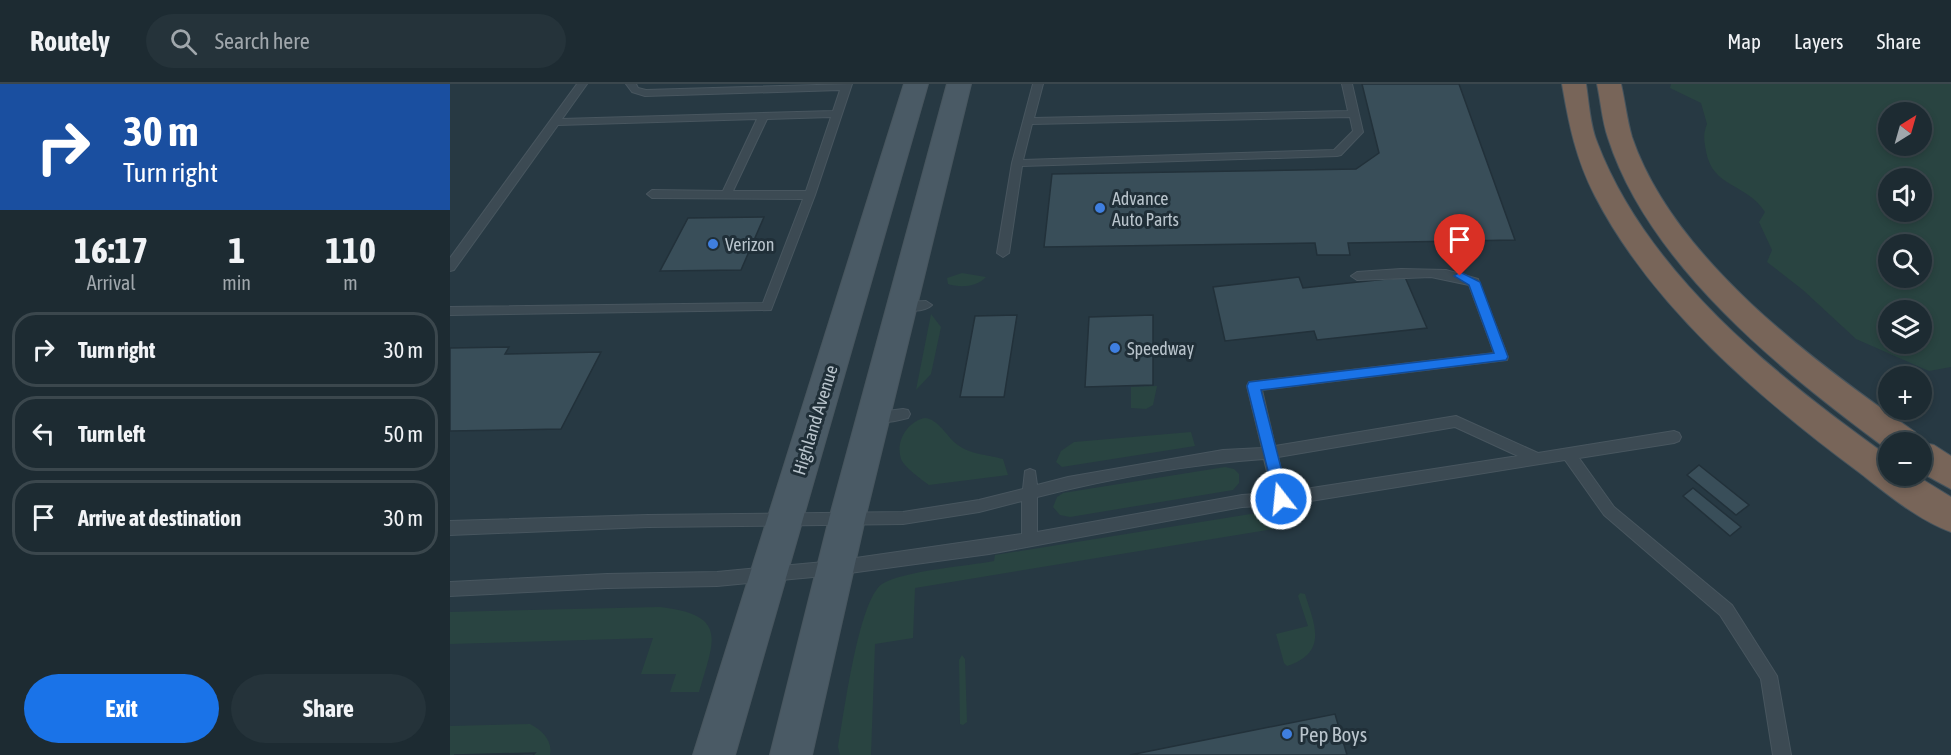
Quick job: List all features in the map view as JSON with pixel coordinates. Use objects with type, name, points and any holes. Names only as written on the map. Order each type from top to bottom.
[{"type":"highway","points":[[1574,84],[1580,124],[1595,168],[1620,215],[1659,269],[1713,329],[1777,390],[1878,467]]},
{"type":"highway","points":[[1609,84],[1616,127],[1632,167],[1659,214],[1696,263],[1779,345],[1847,402],[1889,432]]},
{"type":"highway","points":[[1932,462],[1951,474]]},
{"type":"highway","points":[[1906,486],[1951,516]]},
{"type":"main road","name":"Highland Avenue","points":[[714,755],[916,84]]},
{"type":"main road","points":[[790,755],[848,519],[889,415],[915,306],[959,84]]},
{"type":"lane","points":[[450,267],[582,84]]},
{"type":"lane","points":[[450,311],[766,307],[810,195],[846,86],[645,93],[635,90],[631,84]]},
{"type":"lane","points":[[1003,253],[1017,163],[1038,84]]},
{"type":"lane","points":[[1017,163],[1337,153],[1358,132],[1347,84]]},
{"type":"lane","points":[[554,122],[837,114]]},
{"type":"lane","points":[[1028,121],[1354,114]]},
{"type":"lane","points":[[726,195],[764,115]]},
{"type":"lane","points":[[652,194],[810,195]]},
{"type":"lane","points":[[1290,514],[1281,499],[1254,386],[1502,357],[1474,282],[1460,276],[1438,273],[1357,276]]},
{"type":"lane","points":[[450,528],[648,521],[903,518],[979,506],[1068,483],[1223,456],[1269,453],[1456,421],[1534,457]]},
{"type":"lane","points":[[450,589],[768,575],[835,568],[1029,540],[1242,501],[1281,499],[1534,457],[1674,437]]},
{"type":"lane","points":[[1568,453],[1609,511],[1726,610],[1769,676],[1782,755]]},
{"type":"lane","points":[[1029,540],[1030,475]]},
{"type":"green space","points":[[1671,84],[1951,84],[1951,367],[1932,370],[1932,366],[1918,366],[1890,354],[1932,354],[1932,300],[1878,300],[1878,349],[1856,339],[1803,290],[1767,262],[1772,250],[1759,222],[1765,212],[1749,195],[1715,172],[1706,151],[1704,140],[1707,124],[1701,103],[1670,88]]},
{"type":"green space","points":[[962,273],[986,277],[968,286],[948,284],[947,278]]},
{"type":"green space","points":[[931,314],[941,327],[931,374],[916,390]]},
{"type":"green space","points":[[1157,386],[1153,405],[1146,409],[1131,408],[1131,387]]},
{"type":"green space","points":[[925,418],[937,424],[954,442],[965,449],[1003,459],[1008,475],[929,485],[906,466],[901,459],[900,452],[904,433],[913,423]]},
{"type":"green space","points":[[1191,432],[1195,446],[1062,467],[1056,462],[1061,451],[1074,442]]},
{"type":"green space","points":[[1225,467],[1234,469],[1239,474],[1239,483],[1233,490],[1070,517],[1060,515],[1053,507],[1057,497],[1063,493]]},
{"type":"green space","points":[[1263,512],[1273,514],[1285,527],[915,588],[913,638],[875,644],[871,755],[840,755],[838,747],[859,635],[873,595],[882,584],[891,579],[919,572],[994,561],[995,555]]},
{"type":"green space","points":[[1300,593],[1305,594],[1315,627],[1315,637],[1309,653],[1287,666],[1284,663],[1276,634],[1308,626],[1298,596]]},
{"type":"green space","points":[[660,607],[697,616],[707,624],[711,633],[711,644],[699,692],[670,692],[676,674],[641,674],[653,638],[450,644],[450,612]]},
{"type":"green space","points":[[962,655],[965,659],[967,722],[963,725],[960,724],[959,660]]},
{"type":"green space","points":[[530,724],[546,737],[550,745],[550,755],[533,755],[534,753],[450,755],[450,726]]},
{"type":"building","points":[[1362,84],[1459,84],[1515,240],[1348,243],[1350,255],[1317,255],[1315,243],[1044,247],[1052,174],[1356,169],[1379,153]]},
{"type":"building","name":"Verizon","points":[[764,217],[741,270],[660,271],[688,218]]},
{"type":"building","points":[[1299,277],[1303,288],[1405,277],[1427,328],[1317,340],[1314,331],[1225,341],[1213,287]]},
{"type":"building","points":[[1017,315],[1004,397],[960,397],[975,316]]},
{"type":"building","points":[[1153,315],[1153,385],[1085,387],[1089,317]]},
{"type":"building","points":[[509,347],[505,354],[601,352],[561,429],[450,431],[450,348]]},
{"type":"building","points":[[1699,465],[1749,505],[1736,515],[1687,475]]},
{"type":"building","points":[[1693,488],[1741,527],[1730,536],[1683,496]]},
{"type":"building","name":"Pep Boys","points":[[1335,714],[1347,755],[1130,755]]},
{"type":"building","points":[[535,753],[533,755],[454,755]]},
{"type":"place","name":"Advance Auto Parts","points":[[1100,208]]},
{"type":"place","name":"Verizon","points":[[713,244]]},
{"type":"place","name":"Speedway","points":[[1115,348]]},
{"type":"place","name":"Pep Boys","points":[[1287,734]]},
{"type":"route","points":[[1281,499],[1254,386],[1502,357],[1474,282],[1460,276]]}]
